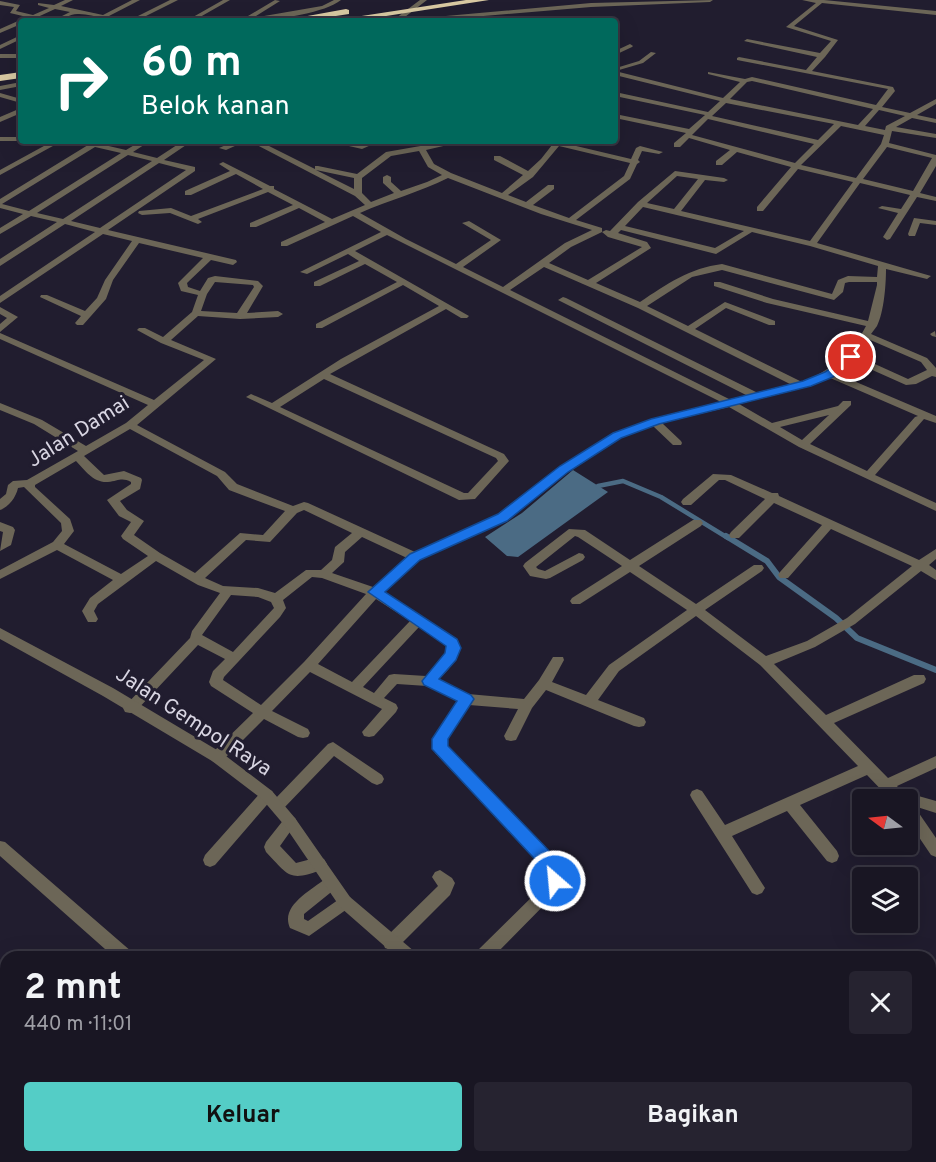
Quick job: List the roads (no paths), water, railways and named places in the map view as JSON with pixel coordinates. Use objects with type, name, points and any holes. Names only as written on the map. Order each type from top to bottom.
[{"type":"highway","points":[[306,18],[429,0]]},
{"type":"highway","points":[[350,18],[422,4],[485,0]]},
{"type":"highway","points":[[0,68],[18,65]]},
{"type":"highway","points":[[0,78],[18,75]]},
{"type":"street","points":[[0,3],[18,6],[12,12],[34,17],[68,0]]},
{"type":"street","points":[[104,17],[137,0]]},
{"type":"street","points":[[137,18],[175,0]]},
{"type":"street","points":[[194,18],[227,0]]},
{"type":"street","points":[[249,18],[277,0],[275,0]]},
{"type":"street","points":[[473,18],[497,12],[710,0]]},
{"type":"street","points":[[805,0],[936,13]]},
{"type":"street","points":[[262,18],[324,8],[339,1]]},
{"type":"street","points":[[808,71],[835,42],[834,38],[789,27],[822,1]]},
{"type":"street","points":[[40,4],[109,18]]},
{"type":"street","points":[[399,18],[403,13],[422,4]]},
{"type":"street","points":[[61,18],[76,11]]},
{"type":"street","points":[[493,18],[497,12]]},
{"type":"street","points":[[0,31],[18,24]]},
{"type":"street","points":[[0,47],[18,38]]},
{"type":"street","points":[[747,41],[823,56]]},
{"type":"street","points":[[618,52],[630,46]]},
{"type":"street","points":[[618,67],[641,62],[653,53]]},
{"type":"street","points":[[0,56],[18,56]]},
{"type":"street","points":[[739,59],[891,88],[892,91],[861,126]]},
{"type":"street","points":[[710,73],[745,81],[757,80],[936,121]]},
{"type":"street","points":[[618,74],[724,100],[839,124],[936,136]]},
{"type":"street","points":[[677,145],[745,81]]},
{"type":"street","points":[[0,88],[18,85]]},
{"type":"street","points":[[618,94],[629,88]]},
{"type":"street","points":[[0,95],[18,100]]},
{"type":"street","points":[[618,96],[820,143]]},
{"type":"street","points":[[812,244],[861,180],[885,144],[888,130],[934,103]]},
{"type":"street","points":[[0,120],[18,111]]},
{"type":"street","points":[[619,117],[690,134],[796,166],[936,199]]},
{"type":"street","points":[[760,209],[796,166],[839,124]]},
{"type":"street","points":[[0,139],[18,139]]},
{"type":"street","points":[[0,148],[18,139]]},
{"type":"street","points":[[0,173],[53,144]]},
{"type":"street","points":[[0,204],[96,144]]},
{"type":"street","points":[[0,300],[192,169],[101,144]]},
{"type":"street","points":[[0,232],[141,144]]},
{"type":"street","points":[[0,264],[183,144]]},
{"type":"street","points":[[224,148],[234,144]]},
{"type":"street","points":[[259,144],[358,194],[370,205]]},
{"type":"street","points":[[348,144],[365,147],[370,144]]},
{"type":"street","points":[[406,144],[418,149],[431,165],[448,175],[570,221],[644,244],[647,248],[590,283]]},
{"type":"street","points":[[306,167],[358,177],[389,154],[432,144]]},
{"type":"street","points":[[504,195],[544,162],[557,144],[636,162]]},
{"type":"street","points":[[885,144],[936,158],[932,176],[901,211],[887,237]]},
{"type":"street","points":[[570,221],[627,177],[636,162],[640,148],[659,152]]},
{"type":"street","points":[[719,162],[736,149]]},
{"type":"street","points":[[497,158],[530,175]]},
{"type":"street","points":[[224,164],[332,222]]},
{"type":"street","points":[[611,235],[677,170],[724,180]]},
{"type":"street","points":[[188,194],[237,171]]},
{"type":"street","points":[[284,244],[370,205],[430,184],[448,175]]},
{"type":"street","points":[[358,177],[358,194]]},
{"type":"street","points":[[387,177],[387,183],[399,193]]},
{"type":"street","points":[[675,213],[703,177]]},
{"type":"street","points":[[528,205],[551,187]]},
{"type":"street","points":[[142,213],[171,210],[195,219],[271,188]]},
{"type":"street","points":[[0,204],[63,222],[233,262]]},
{"type":"street","points":[[641,204],[812,244],[927,276]]},
{"type":"street","points":[[253,225],[300,205]]},
{"type":"street","points":[[882,208],[901,211]]},
{"type":"street","points":[[354,213],[730,403],[803,445],[936,507]]},
{"type":"street","points":[[912,234],[917,220],[936,223]]},
{"type":"street","points":[[458,267],[497,240],[466,223]]},
{"type":"street","points":[[620,227],[716,251],[749,231]]},
{"type":"street","points":[[504,290],[568,246],[599,230]]},
{"type":"street","points":[[304,272],[388,232]]},
{"type":"street","points":[[80,324],[88,316],[137,240]]},
{"type":"street","points":[[348,251],[464,316]]},
{"type":"street","points":[[202,294],[184,289],[182,283],[208,257]]},
{"type":"street","points":[[317,284],[365,261]]},
{"type":"street","points":[[543,264],[641,306],[800,385]]},
{"type":"street","points":[[217,757],[309,665],[375,592],[415,557],[502,518],[564,469],[617,436],[655,422],[758,397],[829,374],[851,357],[873,325],[883,280],[882,265]]},
{"type":"street","points":[[641,306],[692,272],[709,267],[722,267],[834,297],[839,292],[841,282],[848,279],[883,280]]},
{"type":"street","points":[[142,330],[164,342],[196,313],[202,294],[211,280],[215,279],[258,284],[240,316]]},
{"type":"street","points":[[319,326],[403,282]]},
{"type":"street","points":[[717,284],[770,301],[873,325]]},
{"type":"street","points":[[44,297],[88,316]]},
{"type":"street","points":[[563,300],[758,397]]},
{"type":"street","points":[[687,330],[725,305],[772,323]]},
{"type":"street","points":[[275,406],[344,361],[445,306]]},
{"type":"street","points":[[0,310],[13,316],[0,329]]},
{"type":"street","points":[[196,313],[240,316],[278,314]]},
{"type":"street","points":[[851,357],[906,382],[913,382],[934,373],[924,360],[866,335]]},
{"type":"street","points":[[0,336],[155,404]]},
{"type":"street","name":"Jalan Damai","points":[[57,546],[65,537],[68,526],[29,488],[30,483],[130,425],[211,358],[164,342]]},
{"type":"street","points":[[252,397],[463,497],[471,496],[504,461],[500,456],[322,374]]},
{"type":"street","points":[[829,374],[936,420]]},
{"type":"street","points":[[0,406],[38,422],[81,453],[101,479],[108,480],[124,474],[137,480],[136,486],[113,500],[123,513],[138,521],[127,536],[156,556],[197,578],[228,591],[255,590],[276,599],[280,608],[276,614],[218,675],[217,685],[303,733]]},
{"type":"street","points":[[772,426],[843,406],[803,445]]},
{"type":"street","points":[[869,475],[919,419]]},
{"type":"street","points":[[655,422],[677,443]]},
{"type":"street","points":[[130,425],[221,474],[233,487],[293,510]]},
{"type":"street","points":[[687,502],[721,476],[774,496],[920,565],[936,576]]},
{"type":"street","points":[[0,506],[11,495],[13,485],[30,483]]},
{"type":"street","points":[[735,535],[774,496]]},
{"type":"street","points":[[197,578],[244,536],[266,538],[293,510],[304,506],[415,557]]},
{"type":"street","points":[[576,601],[697,523]]},
{"type":"street","points":[[784,575],[830,523]]},
{"type":"street","points":[[0,526],[9,530],[7,542],[0,547]]},
{"type":"street","points":[[323,574],[338,562],[339,550],[362,531]]},
{"type":"street","points":[[579,557],[546,575],[534,573],[529,566],[573,532],[577,532],[696,610],[765,662],[892,789]]},
{"type":"street","points":[[0,575],[57,546],[122,579]]},
{"type":"street","points":[[765,662],[811,644],[833,632],[936,553]]},
{"type":"street","points":[[92,619],[88,610],[94,601],[156,556]]},
{"type":"street","points":[[589,702],[614,668],[758,568]]},
{"type":"street","points":[[276,599],[310,573],[323,574],[375,592],[417,622],[448,639],[454,648],[447,661],[429,681]]},
{"type":"street","points":[[130,708],[197,639],[196,634],[228,591]]},
{"type":"street","points":[[353,689],[417,622]]},
{"type":"street","name":"Jalan Gempol Raya","points":[[0,633],[52,660],[130,708],[217,757],[273,800],[319,864],[330,884],[345,902],[402,951]]},
{"type":"street","points":[[197,639],[234,658]]},
{"type":"street","points":[[511,736],[527,705],[544,684],[558,660]]},
{"type":"street","points":[[309,665],[391,708],[369,732]]},
{"type":"street","points":[[376,699],[394,679],[429,681],[466,699],[527,705]]},
{"type":"street","points":[[825,721],[919,679]]},
{"type":"street","points":[[544,684],[639,722]]},
{"type":"street","points":[[466,699],[440,739],[440,749],[552,866],[555,881],[488,951]]},
{"type":"street","points":[[210,860],[273,800],[333,748],[377,779]]},
{"type":"street","points":[[888,784],[936,762]]},
{"type":"street","points":[[723,833],[870,767]]},
{"type":"street","points":[[697,795],[757,888]]},
{"type":"street","points":[[918,802],[936,807]]},
{"type":"street","points":[[790,804],[832,856]]},
{"type":"street","points":[[290,822],[271,847],[293,870],[319,864]]},
{"type":"street","points":[[918,824],[936,850]]},
{"type":"street","points":[[0,847],[116,951]]},
{"type":"street","points":[[391,942],[445,890],[447,883],[440,877]]},
{"type":"street","points":[[330,884],[297,910],[296,923],[309,929],[345,902]]},
{"type":"water","points":[[573,470],[608,492],[518,557],[507,556],[485,537],[522,513]]},
{"type":"waterway","points":[[598,486],[623,481],[661,497],[728,538]]},
{"type":"waterway","points":[[726,536],[767,561],[779,577],[836,618],[857,638],[936,670]]}]
